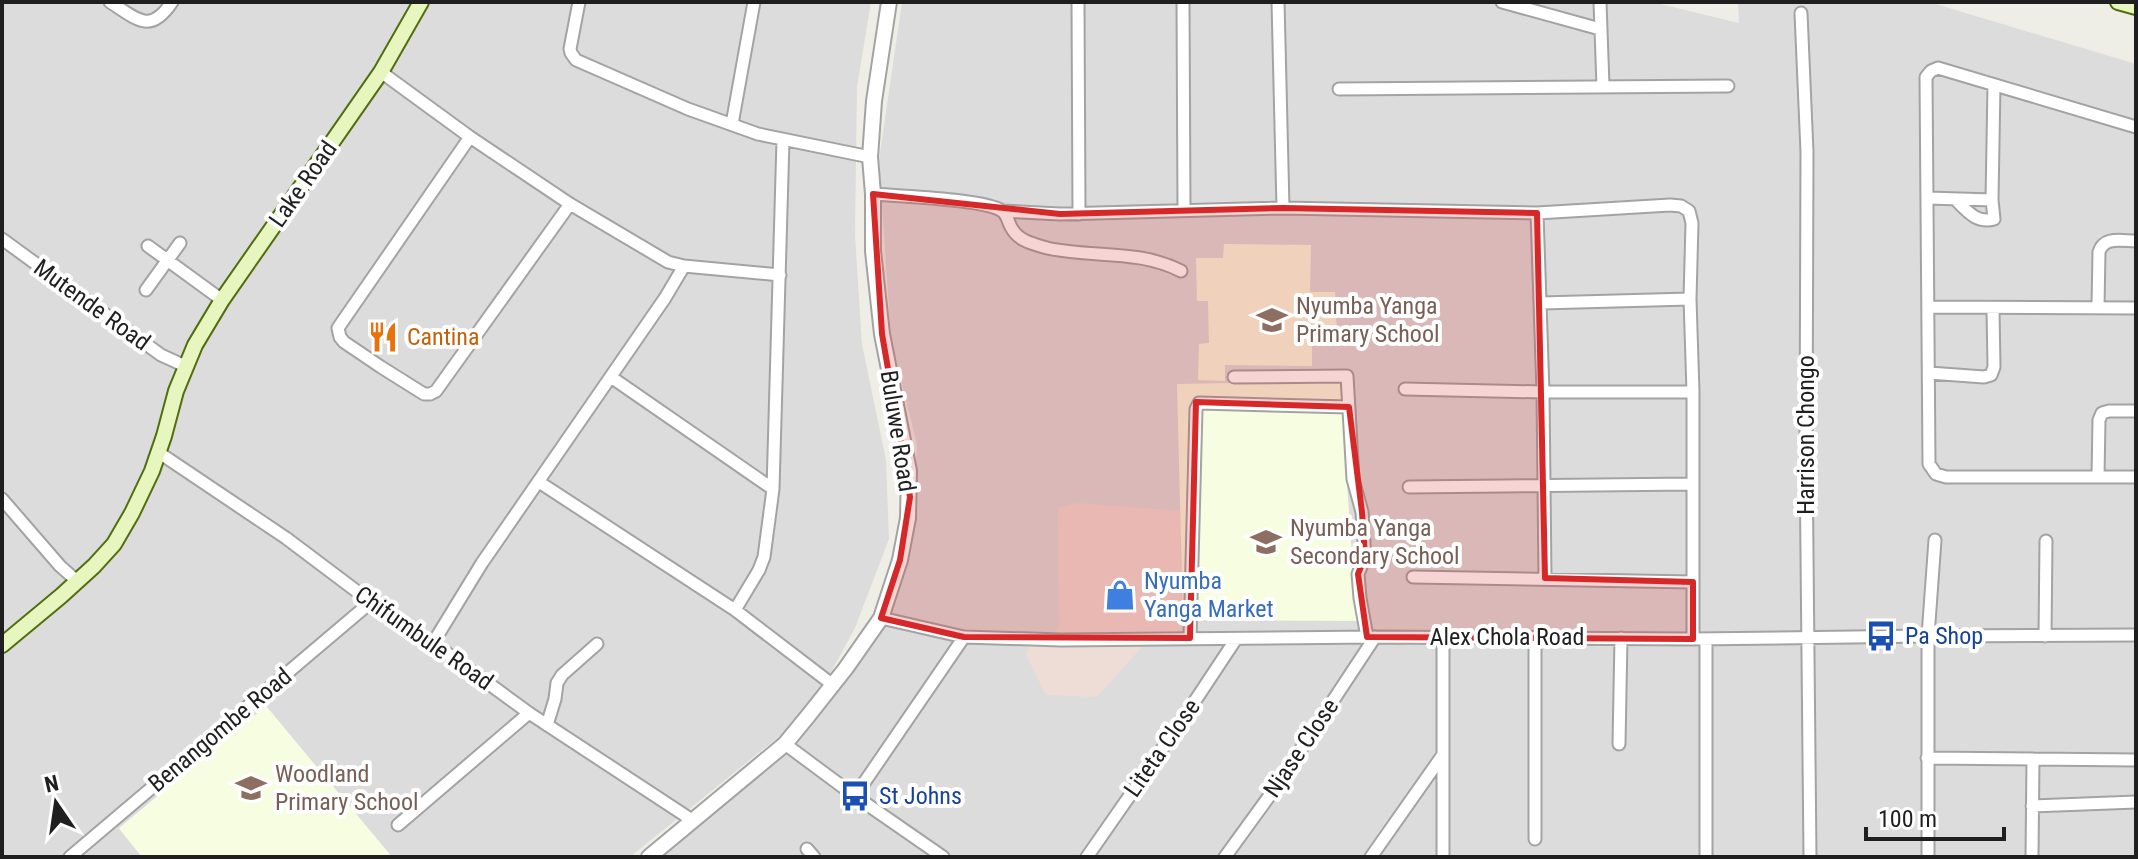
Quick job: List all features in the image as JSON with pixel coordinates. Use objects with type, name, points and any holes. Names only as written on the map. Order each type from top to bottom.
[{"type":"main road","name":"Lake Road","points":[[2,645],[77,581],[114,544],[124,529],[152,471],[185,366],[222,300],[381,72],[421,2]]},
{"type":"main road","points":[[2118,2],[2136,7]]},
{"type":"street","points":[[110,2],[140,21],[150,22],[158,19],[172,2]]},
{"type":"street","points":[[579,2],[570,49],[576,60],[688,109],[758,134],[870,157]]},
{"type":"street","points":[[732,124],[754,2]]},
{"type":"street","name":"Buluwe Road","points":[[649,857],[785,744],[833,685],[881,618],[900,560],[906,537],[910,484],[905,441],[882,334],[873,251],[870,157],[874,101],[889,2]]},
{"type":"street","points":[[1078,2],[1079,214]]},
{"type":"street","points":[[1183,2],[1184,210]]},
{"type":"street","points":[[1278,2],[1283,208]]},
{"type":"street","points":[[1502,2],[1600,29]]},
{"type":"street","points":[[1600,2],[1603,86]]},
{"type":"street","name":"Harrison Chongo","points":[[1801,13],[1807,152],[1810,857]]},
{"type":"street","points":[[2136,127],[1938,68],[1926,77],[1929,464],[1936,474],[1946,477],[2136,477]]},
{"type":"street","points":[[381,72],[570,204],[668,262],[780,275]]},
{"type":"street","points":[[1956,200],[1982,221],[1994,219],[1994,85]]},
{"type":"street","points":[[1339,89],[1728,86]]},
{"type":"street","points":[[470,137],[338,328],[344,342],[381,367],[424,394],[436,391],[570,204]]},
{"type":"street","points":[[735,610],[764,557],[773,489],[783,140]]},
{"type":"street","points":[[873,194],[959,201],[1002,211],[1079,214],[1283,208],[1537,213],[1670,205],[1689,211],[1692,223],[1693,582],[1700,639],[1706,857]]},
{"type":"street","points":[[1928,198],[1992,200]]},
{"type":"street","points":[[1002,211],[1013,231],[1023,240],[1062,251],[1145,258],[1181,271]]},
{"type":"street","points":[[1537,213],[1545,578]]},
{"type":"street","name":"Mutende Road","points":[[2,239],[161,355],[185,366]]},
{"type":"street","points":[[2098,307],[2101,244],[2107,240],[2136,241]]},
{"type":"street","points":[[146,290],[180,243]]},
{"type":"street","points":[[148,246],[222,300]]},
{"type":"street","points":[[433,643],[482,563],[684,266]]},
{"type":"street","points":[[1541,303],[1690,299]]},
{"type":"street","points":[[1928,307],[2136,308]]},
{"type":"street","points":[[1929,373],[1991,375],[1994,367],[1993,309]]},
{"type":"street","points":[[1234,377],[1347,376],[1353,479],[1362,512],[1365,557],[1358,574],[1371,637]]},
{"type":"street","points":[[611,377],[773,489]]},
{"type":"street","points":[[1405,389],[1693,392]]},
{"type":"street","points":[[1190,638],[1196,409],[1199,403],[1349,407]]},
{"type":"street","points":[[2098,477],[2099,420],[2102,413],[2136,411]]},
{"type":"street","name":"Chifumbule Road","points":[[158,452],[286,538],[529,713],[692,820]]},
{"type":"street","points":[[539,482],[735,610],[833,685]]},
{"type":"street","points":[[1409,487],[1692,484]]},
{"type":"street","points":[[2,499],[60,566],[77,581]]},
{"type":"street","points":[[1928,857],[1928,636],[1935,540]]},
{"type":"street","points":[[2045,636],[2046,541]]},
{"type":"street","points":[[1413,577],[1693,582]]},
{"type":"street","name":"Benangombe Road","points":[[70,857],[371,602]]},
{"type":"street","name":"Alex Chola Road","points":[[881,618],[964,637],[1061,640],[2136,635]]},
{"type":"street","points":[[855,796],[964,637]]},
{"type":"street","name":"Njase Close","points":[[1225,857],[1278,784],[1371,637]]},
{"type":"street","points":[[1443,637],[1443,857]]},
{"type":"street","points":[[1535,637],[1535,839]]},
{"type":"street","points":[[1619,744],[1621,638]]},
{"type":"street","name":"Liteta Close","points":[[1087,857],[1236,639]]},
{"type":"street","points":[[547,725],[557,683],[597,644]]},
{"type":"street","points":[[398,825],[529,713]]},
{"type":"street","points":[[785,744],[943,857]]},
{"type":"street","points":[[1371,857],[1442,755]]},
{"type":"street","points":[[1927,758],[2136,760]]},
{"type":"street","points":[[2032,857],[2033,759]]},
{"type":"street","points":[[2032,806],[2136,802]]},
{"type":"highlighted area","points":[[873,194],[1060,214],[1283,208],[1537,213],[1545,578],[1693,582],[1693,639],[1367,637],[1358,574],[1365,557],[1362,512],[1349,407],[1196,402],[1190,638],[964,637],[881,618],[900,560],[910,497],[882,334]]},
{"type":"shaded area","points":[[2,2],[871,2],[857,87],[855,235],[862,344],[886,460],[889,539],[855,628],[819,694],[787,730],[630,857],[392,857],[266,706],[119,829],[142,857],[2,857]]},
{"type":"shaded area","points":[[902,2],[1652,2],[1739,23],[1738,2],[1929,2],[2136,64],[2136,857],[660,857],[752,778],[873,645],[910,557],[917,445],[891,339],[879,160]]},
{"type":"shaded area","name":"Nyumba Yanga Primary School","points":[[1224,244],[1311,245],[1310,292],[1335,292],[1337,338],[1312,339],[1312,366],[1225,365],[1225,381],[1198,380],[1199,344],[1209,343],[1208,301],[1197,301],[1196,258],[1223,258]]},
{"type":"shaded area","name":"Nyumba Yanga Secondary School","points":[[1340,381],[1354,585],[1361,621],[1183,620],[1177,384]]},
{"type":"shaded area","name":"Nyumba Yanga Market","points":[[1076,503],[1180,511],[1181,633],[1143,646],[1097,697],[1046,695],[1026,655],[1032,635],[1055,634],[1059,624],[1058,508]]},
{"type":"shaded area","name":"Woodland Primary School","points":[[266,706],[392,857],[142,857],[119,828]]},
{"type":"place","name":"Nyumba Yanga Primary School","points":[[1272,320]]},
{"type":"place","name":"Cantina","points":[[383,337]]},
{"type":"place","name":"Nyumba Yanga Secondary School","points":[[1266,542]]},
{"type":"place","name":"Nyumba Yanga Market","points":[[1120,595]]},
{"type":"place","name":"Pa Shop","points":[[1881,636]]},
{"type":"place","name":"Woodland Primary School","points":[[251,788]]},
{"type":"place","name":"St Johns","points":[[855,796]]}]
